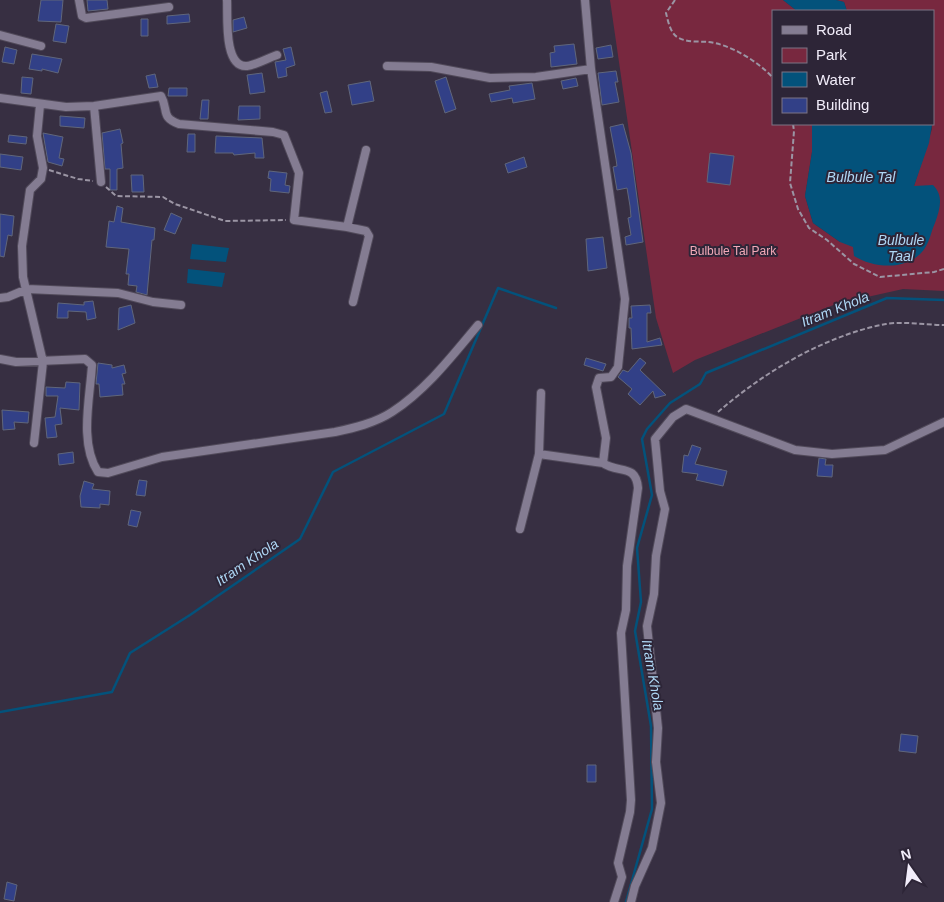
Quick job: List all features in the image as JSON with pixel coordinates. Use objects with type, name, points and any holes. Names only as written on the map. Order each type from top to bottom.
[{"type":"street","points":[[79,0],[82,16],[86,18],[169,7]]},
{"type":"street","points":[[227,0],[227,32],[234,59],[238,65],[246,66],[277,55]]},
{"type":"street","points":[[585,0],[591,69],[625,299],[618,367],[611,377],[599,378],[596,387],[606,429],[603,463]]},
{"type":"street","points":[[0,35],[41,46]]},
{"type":"street","points":[[387,66],[432,67],[490,78],[536,78],[591,69]]},
{"type":"street","points":[[0,98],[40,105],[94,106],[161,96],[165,115],[170,121],[179,124],[273,132],[284,135],[299,173],[294,220],[366,231],[369,236],[353,302]]},
{"type":"street","points":[[34,443],[43,362],[23,277],[22,246],[30,190],[41,179],[43,168],[37,136],[40,105]]},
{"type":"street","points":[[94,106],[101,182]]},
{"type":"street","points":[[347,227],[366,150]]},
{"type":"street","points":[[0,298],[8,297],[27,289],[118,293],[153,302],[181,305]]},
{"type":"street","points":[[0,359],[16,362],[43,362],[85,359],[92,365],[87,439],[93,464],[98,472],[108,473],[162,456],[335,432],[362,426],[392,412],[436,376],[478,325]]},
{"type":"street","points":[[520,529],[539,454],[541,393]]},
{"type":"street","points":[[632,902],[635,886],[652,848],[661,803],[657,776],[658,728],[647,626],[654,594],[656,556],[665,509],[660,491],[655,439],[673,417],[686,409],[795,450],[832,454],[885,450],[944,422]]},
{"type":"street","points":[[539,454],[603,463],[633,473],[637,478],[638,488],[627,566],[626,610],[621,633],[631,800],[618,864],[622,877],[614,902]]},
{"type":"path","points":[[675,0],[666,13],[669,27],[677,37],[695,43],[709,42],[725,47],[759,65],[772,77]]},
{"type":"path","points":[[793,125],[790,183],[798,209],[808,228],[827,240],[854,264],[880,277],[934,272],[944,269]]},
{"type":"path","points":[[43,168],[70,177],[101,182],[116,196],[163,197],[175,204],[225,221],[294,220]]},
{"type":"path","points":[[711,418],[740,393],[827,341],[888,324],[944,325]]},
{"type":"green space","name":"Bulbule Tal Park","points":[[610,0],[783,0],[796,10],[772,10],[772,125],[812,125],[812,152],[805,196],[813,223],[840,242],[914,186],[932,125],[934,125],[934,10],[847,10],[844,2],[836,0],[944,0],[944,291],[903,289],[836,304],[695,360],[673,373],[656,318]]},
{"type":"water","points":[[783,0],[836,0],[844,2],[847,10],[796,10]]},
{"type":"water","name":"Bulbule Tal","points":[[812,125],[932,125],[929,143],[914,186],[933,185],[939,194],[940,203],[937,218],[928,242],[919,255],[911,261],[892,266],[862,260],[854,256],[853,247],[840,242],[813,223],[805,196],[812,152]]},
{"type":"water","points":[[192,244],[229,248],[226,262],[190,259]]},
{"type":"water","points":[[188,269],[225,273],[222,287],[187,283]]},
{"type":"building","points":[[41,0],[63,0],[61,22],[38,21]]},
{"type":"building","points":[[87,0],[107,0],[108,9],[88,11]]},
{"type":"building","points":[[189,14],[190,22],[167,24],[167,16]]},
{"type":"building","points":[[244,17],[247,28],[233,32],[233,20]]},
{"type":"building","points":[[141,19],[148,19],[148,36],[141,36]]},
{"type":"building","points":[[56,24],[69,26],[66,43],[53,41]]},
{"type":"building","points":[[574,44],[577,64],[551,67],[550,53],[555,52],[554,46]]},
{"type":"building","points":[[611,45],[613,57],[598,59],[596,48]]},
{"type":"building","points":[[5,47],[17,50],[14,64],[2,62]]},
{"type":"building","points":[[291,47],[295,65],[286,68],[287,76],[278,78],[275,62],[286,60],[283,49]]},
{"type":"building","points":[[32,54],[62,59],[58,73],[42,69],[42,71],[29,69]]},
{"type":"building","points":[[616,71],[618,82],[615,82],[619,102],[602,105],[598,73]]},
{"type":"building","points":[[262,73],[265,92],[250,94],[247,75]]},
{"type":"building","points":[[155,74],[158,87],[149,88],[146,76]]},
{"type":"building","points":[[22,77],[33,78],[31,94],[21,93]]},
{"type":"building","points":[[446,77],[456,109],[445,113],[435,81]]},
{"type":"building","points":[[576,78],[578,86],[563,89],[561,81]]},
{"type":"building","points":[[370,81],[374,101],[352,105],[348,85]]},
{"type":"building","points":[[532,83],[535,99],[513,103],[512,98],[491,102],[489,94],[510,90],[509,86]]},
{"type":"building","points":[[169,88],[187,88],[187,96],[168,96]]},
{"type":"building","points":[[327,91],[332,112],[325,113],[320,93]]},
{"type":"building","points":[[202,100],[209,100],[208,119],[200,119]]},
{"type":"building","points":[[239,106],[260,106],[260,119],[238,120]]},
{"type":"building","points":[[60,116],[85,118],[84,128],[60,126]]},
{"type":"building","points":[[623,124],[631,153],[643,242],[626,245],[625,237],[631,235],[628,218],[631,217],[630,206],[627,188],[617,190],[613,167],[617,166],[610,127]]},
{"type":"building","points":[[120,129],[123,143],[121,144],[123,168],[117,169],[117,190],[110,190],[110,169],[105,169],[102,133]]},
{"type":"building","points":[[43,133],[63,137],[59,158],[64,159],[62,166],[48,162]]},
{"type":"building","points":[[188,134],[195,134],[195,152],[187,152]]},
{"type":"building","points":[[9,135],[27,137],[26,144],[8,142]]},
{"type":"building","points":[[216,136],[262,138],[264,158],[255,158],[255,153],[234,155],[233,153],[215,153]]},
{"type":"building","points":[[710,153],[734,156],[730,185],[707,182]]},
{"type":"building","points":[[0,154],[23,157],[21,170],[0,167]]},
{"type":"building","points":[[524,157],[527,167],[508,173],[505,164]]},
{"type":"building","points":[[269,171],[287,173],[285,185],[290,186],[289,193],[270,191],[271,179],[268,178]]},
{"type":"building","points":[[131,175],[143,175],[144,192],[132,192]]},
{"type":"building","points":[[117,206],[123,208],[121,222],[155,228],[154,240],[152,240],[147,295],[136,292],[137,286],[128,285],[129,274],[126,274],[129,249],[106,247],[109,221],[114,222]]},
{"type":"building","points":[[171,213],[182,218],[175,234],[164,230]]},
{"type":"building","points":[[0,214],[14,216],[12,236],[8,235],[4,257],[0,256]]},
{"type":"building","points":[[603,237],[607,268],[588,271],[586,239]]},
{"type":"building","points":[[93,301],[96,318],[87,320],[86,312],[68,311],[68,318],[57,318],[58,303],[84,305],[84,302]]},
{"type":"building","points":[[131,305],[135,323],[118,330],[119,308]]},
{"type":"building","points":[[650,305],[651,313],[647,313],[647,342],[660,338],[662,345],[632,349],[631,328],[629,328],[629,318],[632,318],[631,306]]},
{"type":"building","points":[[586,358],[606,364],[603,371],[584,365]]},
{"type":"building","points":[[640,358],[646,363],[640,370],[666,395],[655,398],[653,391],[640,405],[628,394],[632,389],[618,377],[623,370],[628,372]]},
{"type":"building","points":[[98,363],[112,365],[112,368],[124,365],[126,373],[122,374],[125,384],[122,384],[123,395],[100,397],[99,384],[96,384]]},
{"type":"building","points":[[66,382],[80,383],[79,410],[60,408],[62,424],[55,425],[57,437],[47,438],[45,418],[55,417],[58,396],[46,396],[46,387],[65,388]]},
{"type":"building","points":[[2,410],[29,412],[28,423],[14,422],[15,429],[3,430]]},
{"type":"building","points":[[692,445],[701,448],[695,464],[727,471],[723,486],[696,480],[698,474],[682,472],[684,455],[688,456]]},
{"type":"building","points":[[73,452],[74,463],[59,465],[58,454]]},
{"type":"building","points":[[819,458],[826,459],[825,465],[833,465],[832,477],[817,476]]},
{"type":"building","points":[[139,480],[147,481],[145,496],[136,495]]},
{"type":"building","points":[[84,481],[94,484],[92,489],[110,491],[109,505],[100,504],[100,508],[81,507],[80,496]]},
{"type":"building","points":[[131,510],[141,512],[137,527],[128,525]]},
{"type":"building","points":[[901,734],[918,736],[916,753],[899,751]]},
{"type":"building","points":[[587,765],[596,765],[596,782],[587,782]]},
{"type":"building","points":[[7,882],[17,885],[14,901],[4,899]]},
{"type":"waterway","name":"Itram Khola","points":[[0,712],[112,692],[130,653],[190,615],[300,539],[333,472],[444,414],[498,288],[556,308]]},
{"type":"waterway","name":"Itram Khola","points":[[626,902],[652,809],[651,726],[635,631],[641,602],[637,548],[652,495],[642,439],[647,429],[670,403],[700,384],[706,373],[887,298],[944,300]]},
{"type":"water label","name":"Bulbule Taal","points":[[901,248]]}]
